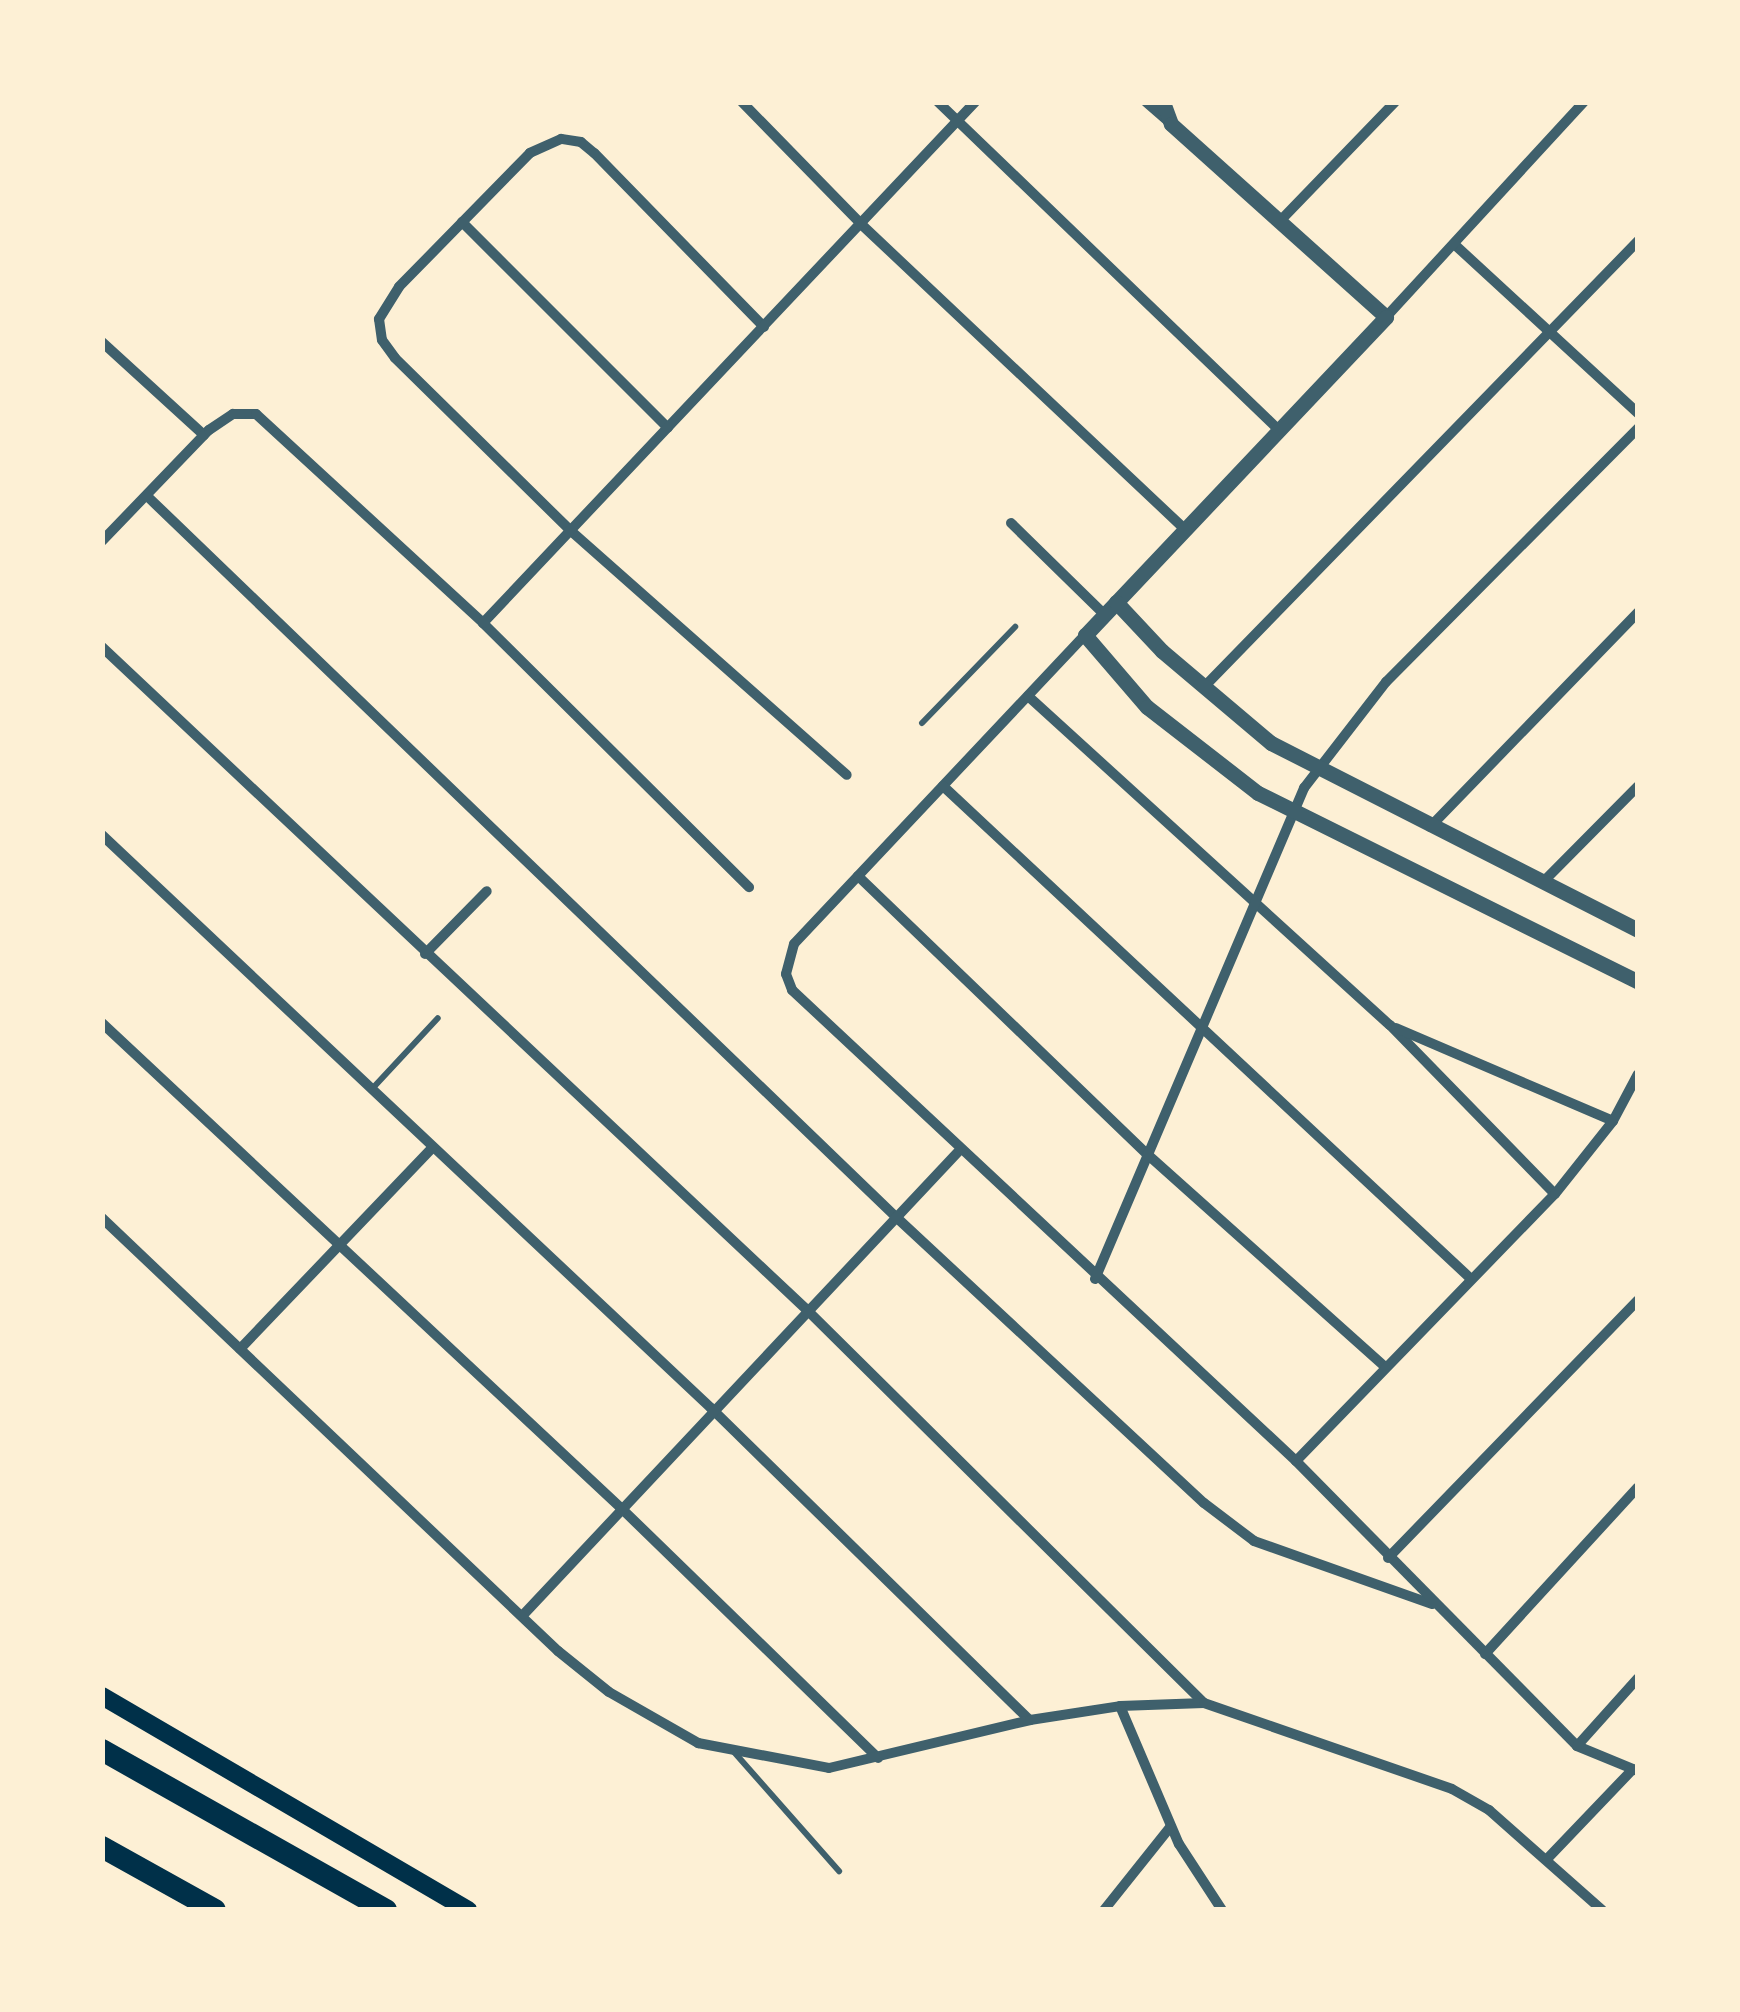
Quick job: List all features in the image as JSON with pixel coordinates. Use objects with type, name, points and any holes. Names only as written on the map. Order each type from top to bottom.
[{"type":"highway","points":[[102,1750],[386,1910]]},
{"type":"highway","points":[[102,1847],[214,1910]]},
{"type":"main road","points":[[102,1696],[468,1910]]},
{"type":"street","points":[[742,102],[862,225],[1185,529]]},
{"type":"street","points":[[938,102],[1278,430]]},
{"type":"street","points":[[482,623],[975,102]]},
{"type":"street","points":[[1146,102],[1386,317]]},
{"type":"street","points":[[1164,102],[1171,124]]},
{"type":"street","points":[[1281,220],[1395,102]]},
{"type":"street","points":[[1547,1859],[1635,1770],[1576,1746],[1432,1604],[1296,1461],[958,1152],[792,990],[786,974],[794,944],[1584,102]]},
{"type":"street","points":[[764,327],[581,142],[545,144],[399,287],[380,319],[382,340],[395,358],[571,531],[848,775]]},
{"type":"street","points":[[462,222],[668,428]]},
{"type":"street","points":[[1203,688],[1638,241]]},
{"type":"street","points":[[1454,244],[1638,413]]},
{"type":"street","points":[[102,342],[204,435]]},
{"type":"street","points":[[103,540],[204,435],[233,414],[256,414],[482,623],[748,887]]},
{"type":"street","points":[[1095,1279],[1291,811],[1316,769],[1386,682],[1638,428]]},
{"type":"street","points":[[147,496],[896,1217],[1204,1504],[1254,1541],[1432,1604]]},
{"type":"street","points":[[1011,524],[1237,718],[1316,769],[1430,828],[1545,880],[1638,930]]},
{"type":"street","points":[[1430,828],[1638,612]]},
{"type":"street","points":[[1085,636],[1174,731],[1291,811],[1638,982]]},
{"type":"street","points":[[102,647],[806,1309],[1204,1703]]},
{"type":"street","points":[[1028,696],[1390,1025],[1555,1194]]},
{"type":"street","points":[[943,786],[1470,1278]]},
{"type":"street","points":[[1545,880],[1638,786]]},
{"type":"street","points":[[102,835],[430,1150],[712,1408],[1030,1720]]},
{"type":"street","points":[[858,876],[1147,1154],[1384,1367]]},
{"type":"street","points":[[425,954],[487,891]]},
{"type":"street","points":[[102,1024],[337,1248],[620,1507],[878,1758]]},
{"type":"street","points":[[1390,1025],[1613,1121]]},
{"type":"street","points":[[1296,1461],[1555,1194],[1613,1121],[1638,1074]]},
{"type":"street","points":[[240,1350],[430,1150]]},
{"type":"street","points":[[524,1614],[712,1408],[958,1152]]},
{"type":"street","points":[[102,1218],[609,1692],[698,1743],[829,1768],[1030,1720],[1120,1706],[1204,1703],[1452,1789],[1490,1810],[1602,1910]]},
{"type":"street","points":[[1388,1558],[1638,1300]]},
{"type":"street","points":[[1484,1654],[1638,1487]]},
{"type":"street","points":[[1576,1746],[1638,1678]]},
{"type":"street","points":[[1120,1706],[1171,1826],[1222,1910]]},
{"type":"street","points":[[1104,1910],[1171,1826]]},
{"type":"lane","points":[[922,724],[1015,627]]},
{"type":"lane","points":[[370,1091],[438,1018]]},
{"type":"lane","points":[[734,1752],[839,1872]]}]
